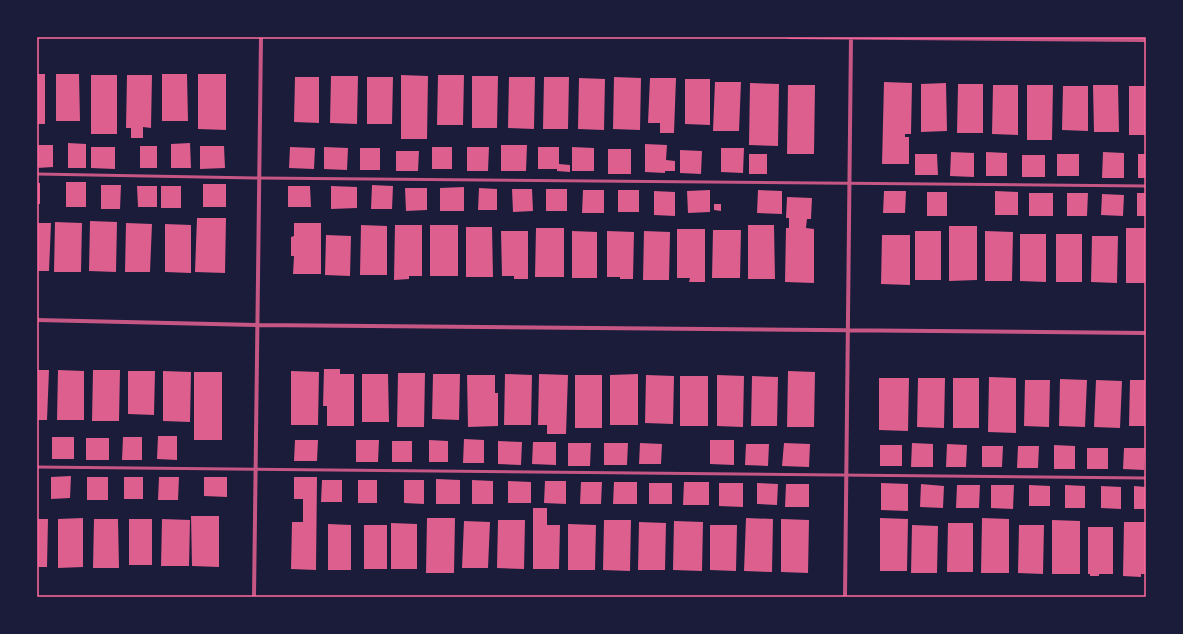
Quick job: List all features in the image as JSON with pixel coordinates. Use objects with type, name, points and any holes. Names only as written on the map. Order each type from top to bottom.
[{"type":"street","points":[[254,597],[261,37]]},
{"type":"street","points":[[789,37],[1146,40]]},
{"type":"street","points":[[845,597],[851,37]]},
{"type":"street","points":[[37,320],[258,325],[1146,333]]},
{"type":"lane","points":[[37,174],[259,178],[1146,186]]},
{"type":"lane","points":[[37,467],[1146,478]]},
{"type":"building","points":[[37,74],[45,74],[45,124],[37,124]]},
{"type":"building","points":[[56,74],[79,74],[80,121],[56,121]]},
{"type":"building","points":[[162,74],[187,74],[188,121],[162,121]]},
{"type":"building","points":[[198,74],[226,74],[226,130],[198,129]]},
{"type":"building","points":[[91,75],[117,75],[117,134],[91,134]]},
{"type":"building","points":[[127,75],[152,75],[151,128],[143,127],[143,138],[131,138],[131,128],[126,128]]},
{"type":"building","points":[[401,75],[428,76],[427,139],[401,139]]},
{"type":"building","points":[[438,75],[464,75],[463,125],[437,125]]},
{"type":"building","points":[[331,76],[358,76],[357,124],[330,123]]},
{"type":"building","points":[[472,76],[498,76],[497,128],[472,128]]},
{"type":"building","points":[[295,77],[319,77],[319,123],[294,122]]},
{"type":"building","points":[[367,77],[393,77],[392,124],[367,124]]},
{"type":"building","points":[[509,77],[535,77],[534,129],[508,128]]},
{"type":"building","points":[[544,77],[569,77],[568,129],[543,129]]},
{"type":"building","points":[[614,77],[641,78],[640,130],[613,129]]},
{"type":"building","points":[[579,78],[605,79],[604,130],[578,129]]},
{"type":"building","points":[[650,78],[676,78],[674,133],[660,133],[660,123],[648,123]]},
{"type":"building","points":[[685,79],[710,79],[710,125],[685,124]]},
{"type":"building","points":[[715,82],[741,82],[739,131],[713,131]]},
{"type":"building","points":[[884,82],[912,83],[911,134],[905,134],[905,137],[909,137],[909,164],[882,164]]},
{"type":"building","points":[[750,83],[779,84],[778,146],[749,145]]},
{"type":"building","points":[[946,83],[947,131],[921,132],[921,84]]},
{"type":"building","points":[[958,84],[983,84],[983,133],[957,133]]},
{"type":"building","points":[[788,85],[815,85],[814,154],[787,154]]},
{"type":"building","points":[[993,85],[1018,85],[1018,135],[992,134]]},
{"type":"building","points":[[1027,85],[1053,85],[1052,140],[1027,140]]},
{"type":"building","points":[[1093,85],[1118,85],[1119,132],[1094,132]]},
{"type":"building","points":[[1063,86],[1088,86],[1088,131],[1062,130]]},
{"type":"building","points":[[1129,86],[1146,86],[1146,135],[1129,135]]},
{"type":"building","points":[[68,143],[86,144],[86,168],[68,168]]},
{"type":"building","points":[[190,143],[191,168],[171,168],[171,144]]},
{"type":"building","points":[[645,144],[667,145],[666,160],[675,161],[675,171],[665,171],[665,173],[645,172]]},
{"type":"building","points":[[37,145],[53,145],[53,167],[37,168]]},
{"type":"building","points":[[501,145],[527,145],[526,171],[501,171]]},
{"type":"building","points":[[140,146],[157,146],[157,168],[140,168]]},
{"type":"building","points":[[200,146],[224,146],[225,168],[200,169]]},
{"type":"building","points":[[91,147],[115,147],[115,169],[91,168]]},
{"type":"building","points":[[290,147],[315,148],[314,169],[289,168]]},
{"type":"building","points":[[324,147],[348,148],[347,170],[324,169]]},
{"type":"building","points":[[432,147],[452,147],[452,169],[432,169]]},
{"type":"building","points":[[467,147],[489,147],[488,171],[467,171]]},
{"type":"building","points":[[538,147],[559,147],[559,164],[570,165],[570,172],[557,171],[557,169],[538,169]]},
{"type":"building","points":[[572,147],[594,148],[594,171],[572,171]]},
{"type":"building","points":[[360,148],[380,148],[380,170],[360,170]]},
{"type":"building","points":[[721,148],[744,148],[743,173],[721,172]]},
{"type":"building","points":[[608,149],[631,149],[631,174],[608,174]]},
{"type":"building","points":[[680,150],[702,151],[701,174],[680,173]]},
{"type":"building","points":[[396,151],[419,151],[418,171],[396,171]]},
{"type":"building","points":[[951,152],[974,153],[974,177],[950,176]]},
{"type":"building","points":[[986,152],[1007,153],[1007,176],[986,176]]},
{"type":"building","points":[[1103,152],[1124,153],[1124,178],[1102,178]]},
{"type":"building","points":[[749,154],[767,154],[767,174],[749,174]]},
{"type":"building","points":[[915,154],[937,154],[938,175],[915,175]]},
{"type":"building","points":[[1057,154],[1079,154],[1079,176],[1057,176]]},
{"type":"building","points":[[1138,154],[1146,154],[1146,178],[1138,178]]},
{"type":"building","points":[[1022,155],[1045,155],[1045,177],[1022,177]]},
{"type":"building","points":[[66,182],[86,182],[86,207],[66,207]]},
{"type":"building","points":[[37,183],[40,183],[40,204],[37,204]]},
{"type":"building","points":[[203,184],[226,184],[226,207],[203,207]]},
{"type":"building","points":[[101,185],[121,185],[120,209],[101,209]]},
{"type":"building","points":[[372,185],[393,186],[392,209],[371,209]]},
{"type":"building","points":[[137,186],[157,186],[157,207],[138,207]]},
{"type":"building","points":[[161,186],[181,186],[181,208],[161,208]]},
{"type":"building","points":[[288,186],[310,186],[311,207],[288,207]]},
{"type":"building","points":[[331,186],[357,187],[357,208],[331,209]]},
{"type":"building","points":[[464,187],[464,211],[440,211],[440,188]]},
{"type":"building","points":[[405,188],[427,188],[427,210],[406,211]]},
{"type":"building","points":[[479,188],[497,189],[497,210],[478,210]]},
{"type":"building","points":[[512,189],[532,189],[533,211],[513,212]]},
{"type":"building","points":[[546,189],[567,189],[567,211],[546,211]]},
{"type":"building","points":[[583,190],[604,190],[604,213],[582,213]]},
{"type":"building","points":[[618,190],[639,190],[639,212],[618,212]]},
{"type":"building","points":[[710,190],[710,212],[688,213],[687,191]]},
{"type":"building","points":[[758,190],[782,191],[782,214],[757,213]]},
{"type":"building","points":[[654,191],[675,192],[675,216],[654,215]]},
{"type":"building","points":[[884,191],[906,191],[905,213],[883,213]]},
{"type":"building","points":[[995,191],[1018,192],[1018,215],[995,215]]},
{"type":"building","points":[[927,192],[947,192],[947,216],[927,216]]},
{"type":"building","points":[[1029,193],[1053,193],[1053,216],[1029,216]]},
{"type":"building","points":[[1067,193],[1088,193],[1087,216],[1067,216]]},
{"type":"building","points":[[1137,193],[1146,193],[1146,216],[1137,216]]},
{"type":"building","points":[[1102,194],[1124,195],[1123,216],[1101,215]]},
{"type":"building","points":[[787,197],[812,198],[811,219],[807,219],[806,228],[814,229],[814,283],[785,282],[786,228],[789,228],[789,218],[786,218]]},
{"type":"building","points":[[714,204],[721,204],[721,211],[714,210]]},
{"type":"building","points":[[197,218],[226,218],[225,273],[195,272]]},
{"type":"building","points":[[90,221],[117,222],[116,272],[89,271]]},
{"type":"building","points":[[55,222],[82,223],[81,272],[54,272]]},
{"type":"building","points":[[37,223],[51,223],[49,271],[37,271]]},
{"type":"building","points":[[126,223],[152,224],[150,272],[125,272]]},
{"type":"building","points":[[294,223],[321,223],[321,274],[293,274],[294,256],[291,256],[291,237],[294,236]]},
{"type":"building","points":[[165,224],[191,225],[191,273],[165,272]]},
{"type":"building","points":[[361,225],[387,226],[387,275],[360,275]]},
{"type":"building","points":[[395,225],[422,225],[422,276],[409,276],[409,279],[394,280]]},
{"type":"building","points":[[430,225],[458,225],[458,276],[430,276]]},
{"type":"building","points":[[748,225],[774,225],[775,279],[748,279]]},
{"type":"building","points":[[949,226],[977,226],[977,280],[949,281]]},
{"type":"building","points":[[466,227],[492,227],[493,277],[466,277]]},
{"type":"building","points":[[536,228],[564,228],[564,277],[535,277]]},
{"type":"building","points":[[1126,228],[1146,228],[1146,283],[1126,283]]},
{"type":"building","points":[[677,229],[705,229],[705,282],[689,282],[690,278],[677,278]]},
{"type":"building","points":[[713,230],[741,230],[740,278],[712,278]]},
{"type":"building","points":[[501,231],[528,231],[528,279],[514,279],[514,276],[502,276]]},
{"type":"building","points":[[572,231],[597,232],[597,278],[572,278]]},
{"type":"building","points":[[607,231],[634,232],[633,279],[607,277]]},
{"type":"building","points":[[644,231],[670,232],[669,280],[643,280]]},
{"type":"building","points":[[915,231],[941,231],[941,280],[915,280]]},
{"type":"building","points":[[985,231],[1013,232],[1012,281],[985,281]]},
{"type":"building","points":[[1020,234],[1046,234],[1046,282],[1020,281]]},
{"type":"building","points":[[1056,234],[1082,234],[1082,282],[1056,282]]},
{"type":"building","points":[[326,235],[351,236],[350,276],[325,275]]},
{"type":"building","points":[[882,235],[910,235],[910,285],[881,284]]},
{"type":"building","points":[[1092,236],[1118,236],[1117,283],[1091,282]]},
{"type":"building","points":[[324,369],[340,369],[340,374],[354,374],[354,426],[327,426],[327,406],[323,406]]},
{"type":"building","points":[[37,370],[49,370],[47,420],[37,420]]},
{"type":"building","points":[[58,370],[84,371],[84,420],[57,420]]},
{"type":"building","points":[[93,370],[120,370],[119,421],[92,421]]},
{"type":"building","points":[[128,371],[155,371],[154,415],[128,414]]},
{"type":"building","points":[[163,371],[191,372],[190,422],[163,421]]},
{"type":"building","points":[[291,371],[319,372],[318,425],[291,425]]},
{"type":"building","points":[[788,371],[815,372],[814,427],[787,427]]},
{"type":"building","points":[[194,372],[222,372],[222,440],[194,440]]},
{"type":"building","points":[[398,373],[425,373],[424,427],[397,427]]},
{"type":"building","points":[[362,374],[388,374],[389,422],[362,422]]},
{"type":"building","points":[[433,374],[460,374],[459,420],[432,419]]},
{"type":"building","points":[[505,374],[532,375],[531,425],[504,425]]},
{"type":"building","points":[[539,374],[568,375],[566,434],[547,434],[547,425],[538,425]]},
{"type":"building","points":[[638,374],[638,425],[610,425],[610,375]]},
{"type":"building","points":[[467,375],[495,375],[495,393],[498,393],[498,426],[468,427]]},
{"type":"building","points":[[575,375],[602,375],[602,428],[575,428]]},
{"type":"building","points":[[646,375],[674,376],[673,424],[645,423]]},
{"type":"building","points":[[717,375],[744,376],[743,427],[717,426]]},
{"type":"building","points":[[680,376],[708,376],[708,426],[680,426]]},
{"type":"building","points":[[752,376],[778,377],[777,426],[751,426]]},
{"type":"building","points":[[989,377],[1016,378],[1016,433],[988,432]]},
{"type":"building","points":[[879,378],[909,378],[908,431],[879,430]]},
{"type":"building","points":[[918,378],[945,378],[944,428],[917,427]]},
{"type":"building","points":[[953,378],[979,378],[979,428],[953,428]]},
{"type":"building","points":[[1060,379],[1087,380],[1085,427],[1059,426]]},
{"type":"building","points":[[1025,380],[1050,380],[1049,427],[1024,426]]},
{"type":"building","points":[[1096,380],[1122,381],[1120,428],[1094,427]]},
{"type":"building","points":[[1130,380],[1146,380],[1146,426],[1129,426]]},
{"type":"building","points":[[158,436],[177,436],[177,460],[157,459]]},
{"type":"building","points":[[52,437],[74,437],[74,459],[52,459]]},
{"type":"building","points":[[123,437],[142,437],[142,460],[122,460]]},
{"type":"building","points":[[86,438],[109,438],[109,460],[86,460]]},
{"type":"building","points":[[464,439],[484,440],[484,463],[463,463]]},
{"type":"building","points":[[295,440],[318,440],[317,461],[294,461]]},
{"type":"building","points":[[356,440],[379,440],[378,462],[356,462]]},
{"type":"building","points":[[429,440],[448,441],[448,462],[429,462]]},
{"type":"building","points":[[710,440],[734,440],[734,465],[710,464]]},
{"type":"building","points":[[392,441],[412,441],[412,462],[392,462]]},
{"type":"building","points":[[498,441],[522,442],[521,465],[498,464]]},
{"type":"building","points":[[533,442],[556,442],[556,465],[532,464]]},
{"type":"building","points":[[568,443],[591,443],[590,466],[568,466]]},
{"type":"building","points":[[604,443],[628,443],[627,465],[604,465]]},
{"type":"building","points":[[640,443],[662,444],[661,464],[639,464]]},
{"type":"building","points":[[784,443],[810,444],[809,467],[782,466]]},
{"type":"building","points":[[912,443],[933,444],[933,467],[911,467]]},
{"type":"building","points":[[746,444],[769,444],[768,466],[745,465]]},
{"type":"building","points":[[947,444],[967,445],[966,467],[946,467]]},
{"type":"building","points":[[880,445],[902,445],[902,466],[880,466]]},
{"type":"building","points":[[1054,445],[1075,446],[1075,469],[1054,469]]},
{"type":"building","points":[[982,446],[1003,446],[1002,467],[982,467]]},
{"type":"building","points":[[1018,446],[1039,446],[1038,468],[1017,468]]},
{"type":"building","points":[[1087,448],[1108,448],[1108,469],[1087,469]]},
{"type":"building","points":[[1124,448],[1145,448],[1144,470],[1123,469]]},
{"type":"building","points":[[71,476],[70,498],[51,499],[51,477]]},
{"type":"building","points":[[87,477],[108,477],[108,500],[87,500]]},
{"type":"building","points":[[124,477],[143,477],[143,499],[124,499]]},
{"type":"building","points":[[159,477],[179,477],[178,500],[158,500]]},
{"type":"building","points":[[204,477],[227,477],[227,497],[204,496]]},
{"type":"building","points":[[294,477],[317,477],[316,570],[291,569],[292,522],[303,522],[303,499],[294,499]]},
{"type":"building","points":[[436,479],[460,480],[460,504],[436,504]]},
{"type":"building","points":[[322,480],[342,480],[342,502],[321,502]]},
{"type":"building","points":[[358,480],[377,480],[377,503],[358,503]]},
{"type":"building","points":[[404,480],[424,480],[424,504],[404,503]]},
{"type":"building","points":[[472,480],[493,481],[493,504],[472,504]]},
{"type":"building","points":[[508,481],[531,482],[531,503],[508,503]]},
{"type":"building","points":[[545,481],[566,481],[566,504],[544,503]]},
{"type":"building","points":[[581,482],[602,482],[601,504],[580,504]]},
{"type":"building","points":[[614,482],[637,482],[637,504],[613,504]]},
{"type":"building","points":[[684,482],[709,482],[709,505],[683,505]]},
{"type":"building","points":[[649,483],[672,483],[672,504],[649,504]]},
{"type":"building","points":[[719,483],[743,483],[743,507],[719,506]]},
{"type":"building","points":[[757,483],[778,484],[777,505],[757,504]]},
{"type":"building","points":[[881,483],[908,484],[908,511],[881,510]]},
{"type":"building","points":[[786,484],[809,484],[809,507],[785,507]]},
{"type":"building","points":[[921,484],[944,486],[943,508],[920,507]]},
{"type":"building","points":[[957,485],[980,485],[979,508],[956,508]]},
{"type":"building","points":[[991,485],[1014,485],[1013,509],[991,508]]},
{"type":"building","points":[[1029,485],[1050,486],[1050,506],[1029,506]]},
{"type":"building","points":[[1065,485],[1085,486],[1085,508],[1065,508]]},
{"type":"building","points":[[1101,486],[1121,487],[1121,509],[1101,508]]},
{"type":"building","points":[[1134,486],[1146,487],[1146,509],[1134,509]]},
{"type":"building","points":[[533,508],[547,508],[547,525],[560,525],[559,569],[533,569]]},
{"type":"building","points":[[191,516],[219,516],[219,567],[192,566]]},
{"type":"building","points":[[83,518],[83,567],[58,568],[58,519]]},
{"type":"building","points":[[427,518],[455,518],[454,573],[426,573]]},
{"type":"building","points":[[746,518],[773,519],[772,572],[744,571]]},
{"type":"building","points":[[880,518],[908,519],[907,571],[880,571]]},
{"type":"building","points":[[982,518],[1009,519],[1009,573],[981,573]]},
{"type":"building","points":[[37,519],[48,519],[47,567],[37,567]]},
{"type":"building","points":[[94,519],[118,519],[119,568],[93,568]]},
{"type":"building","points":[[129,519],[152,519],[152,565],[129,565]]},
{"type":"building","points":[[162,519],[190,520],[189,566],[161,566]]},
{"type":"building","points":[[781,519],[809,520],[808,573],[781,572]]},
{"type":"building","points":[[498,520],[525,520],[524,569],[497,568]]},
{"type":"building","points":[[604,520],[631,520],[630,571],[603,570]]},
{"type":"building","points":[[1052,520],[1080,521],[1080,574],[1052,574]]},
{"type":"building","points":[[464,521],[490,522],[488,568],[462,568]]},
{"type":"building","points":[[674,521],[703,522],[702,571],[673,570]]},
{"type":"building","points":[[639,522],[666,523],[665,570],[638,570]]},
{"type":"building","points":[[1124,522],[1146,522],[1146,574],[1141,574],[1141,577],[1123,576]]},
{"type":"building","points":[[391,523],[417,524],[417,569],[391,569]]},
{"type":"building","points":[[948,523],[973,523],[973,572],[947,572]]},
{"type":"building","points":[[328,524],[351,525],[351,570],[328,570]]},
{"type":"building","points":[[568,524],[596,525],[595,570],[568,570]]},
{"type":"building","points":[[364,525],[387,525],[387,569],[364,569]]},
{"type":"building","points":[[710,525],[737,525],[736,571],[710,570]]},
{"type":"building","points":[[912,525],[938,526],[937,573],[911,573]]},
{"type":"building","points":[[1019,525],[1044,525],[1043,574],[1018,573]]},
{"type":"building","points":[[1088,527],[1113,527],[1113,574],[1099,574],[1099,576],[1090,576],[1090,574],[1088,574]]}]
